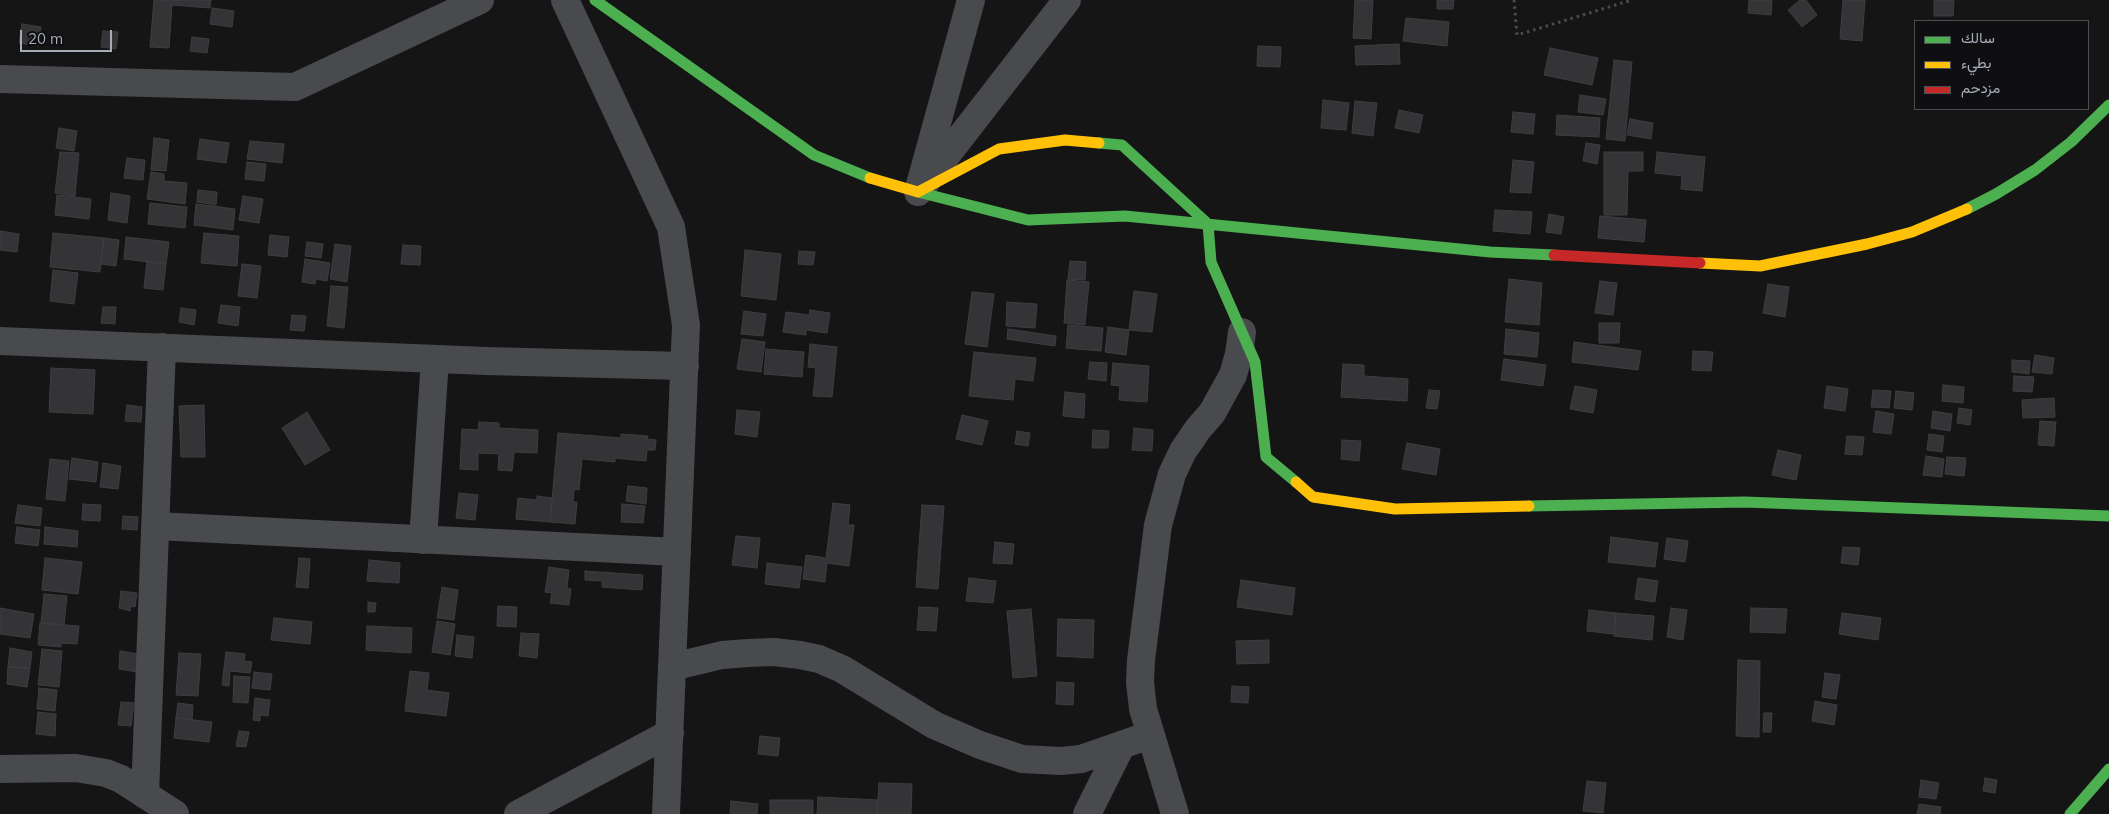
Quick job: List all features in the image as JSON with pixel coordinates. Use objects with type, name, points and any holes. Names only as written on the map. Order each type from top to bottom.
[{"type":"street","points":[[0,79],[295,87],[480,0]]},
{"type":"street","points":[[565,0],[671,227],[686,325],[666,814]]},
{"type":"street","points":[[595,0],[814,154],[876,180],[1028,220],[1125,216],[1490,252],[1760,266],[1867,244],[1912,232],[1955,215],[1996,194],[2034,170],[2071,142],[2109,105]]},
{"type":"street","points":[[918,192],[971,0]]},
{"type":"street","points":[[918,192],[1067,0]]},
{"type":"street","points":[[918,192],[999,149],[1065,140],[1122,145],[1208,224],[1211,262],[1255,362],[1266,457],[1313,497],[1394,509],[1745,502],[2109,516]]},
{"type":"street","points":[[1175,814],[1150,735],[1143,708],[1140,682],[1141,660],[1158,525],[1172,474],[1183,451],[1224,395],[1233,375],[1239,354],[1242,332]]},
{"type":"street","points":[[0,340],[162,348],[685,366]]},
{"type":"street","points":[[145,794],[162,348]]},
{"type":"street","points":[[423,540],[435,358]]},
{"type":"street","points":[[156,526],[677,552]]},
{"type":"street","points":[[672,667],[722,654],[774,652],[819,659],[842,669],[934,725],[980,745],[1022,758],[1061,762],[1081,759],[1150,735]]},
{"type":"street","points":[[518,814],[670,733]]},
{"type":"street","points":[[1086,814],[1121,746]]},
{"type":"street","points":[[0,769],[91,770],[121,779],[175,814]]},
{"type":"street","points":[[2070,814],[2109,769]]},
{"type":"path","points":[[1514,0],[1517,35],[1632,0]]},
{"type":"building","points":[[154,0],[211,0],[210,8],[172,5],[169,48],[150,47]]},
{"type":"building","points":[[1355,0],[1373,0],[1371,39],[1353,38]]},
{"type":"building","points":[[1437,0],[1454,0],[1453,9],[1437,9]]},
{"type":"building","points":[[1749,0],[1772,0],[1771,15],[1748,13]]},
{"type":"building","points":[[1800,0],[1806,0],[1817,15],[1802,27],[1788,10]]},
{"type":"building","points":[[1843,0],[1865,0],[1862,41],[1840,39]]},
{"type":"building","points":[[1934,0],[1954,0],[1953,16],[1934,16]]},
{"type":"building","points":[[212,8],[234,11],[232,27],[210,24]]},
{"type":"building","points":[[1406,18],[1449,22],[1447,46],[1403,41]]},
{"type":"building","points":[[22,24],[41,27],[38,46],[19,43]]},
{"type":"building","points":[[103,31],[118,32],[116,49],[101,47]]},
{"type":"building","points":[[192,37],[209,39],[207,53],[190,51]]},
{"type":"building","points":[[1399,44],[1400,64],[1356,65],[1355,46]]},
{"type":"building","points":[[1258,46],[1281,47],[1280,67],[1257,66]]},
{"type":"building","points":[[1550,48],[1598,58],[1592,85],[1544,75]]},
{"type":"building","points":[[1614,60],[1632,62],[1625,141],[1606,139]]},
{"type":"building","points":[[1580,95],[1606,99],[1603,115],[1578,112]]},
{"type":"building","points":[[1323,100],[1349,103],[1346,130],[1321,128]]},
{"type":"building","points":[[1355,101],[1377,103],[1373,136],[1352,133]]},
{"type":"building","points":[[1399,110],[1423,115],[1419,133],[1395,128]]},
{"type":"building","points":[[1513,112],[1535,114],[1533,134],[1511,132]]},
{"type":"building","points":[[1557,115],[1600,118],[1599,137],[1556,135]]},
{"type":"building","points":[[1630,119],[1653,123],[1651,139],[1627,135]]},
{"type":"building","points":[[59,128],[77,131],[74,151],[56,148]]},
{"type":"building","points":[[154,138],[169,140],[166,171],[151,170]]},
{"type":"building","points":[[200,139],[229,143],[226,163],[197,159]]},
{"type":"building","points":[[250,141],[284,144],[282,163],[247,159]]},
{"type":"building","points":[[1586,143],[1600,145],[1597,164],[1583,161]]},
{"type":"building","points":[[60,152],[79,153],[75,196],[55,193]]},
{"type":"building","points":[[1604,152],[1643,152],[1643,171],[1628,171],[1627,215],[1604,215]]},
{"type":"building","points":[[1657,152],[1705,157],[1702,191],[1681,189],[1682,176],[1655,173]]},
{"type":"building","points":[[127,158],[145,160],[143,180],[124,178]]},
{"type":"building","points":[[1513,160],[1534,162],[1531,193],[1510,192]]},
{"type":"building","points":[[247,162],[266,164],[264,181],[245,179]]},
{"type":"building","points":[[151,172],[164,174],[164,181],[187,183],[185,204],[147,199]]},
{"type":"building","points":[[198,190],[217,192],[216,205],[197,202]]},
{"type":"building","points":[[111,193],[130,196],[127,223],[108,220]]},
{"type":"building","points":[[57,195],[91,199],[89,219],[55,215]]},
{"type":"building","points":[[243,196],[263,199],[259,223],[239,220]]},
{"type":"building","points":[[150,203],[187,207],[185,228],[148,224]]},
{"type":"building","points":[[196,204],[235,209],[233,230],[194,225]]},
{"type":"building","points":[[1495,210],[1532,212],[1530,234],[1493,231]]},
{"type":"building","points":[[1549,214],[1564,217],[1561,234],[1546,232]]},
{"type":"building","points":[[1600,216],[1646,220],[1644,242],[1598,238]]},
{"type":"building","points":[[0,231],[19,234],[17,252],[0,250]]},
{"type":"building","points":[[53,233],[104,238],[100,272],[50,267]]},
{"type":"building","points":[[204,233],[239,236],[237,266],[201,263]]},
{"type":"building","points":[[270,235],[289,237],[287,257],[268,255]]},
{"type":"building","points":[[126,237],[169,242],[166,264],[124,259]]},
{"type":"building","points":[[104,238],[119,240],[116,266],[101,264]]},
{"type":"building","points":[[307,242],[323,244],[321,258],[305,256]]},
{"type":"building","points":[[335,244],[351,246],[347,282],[330,279]]},
{"type":"building","points":[[403,245],[421,246],[420,265],[401,264]]},
{"type":"building","points":[[745,250],[781,254],[776,300],[741,296]]},
{"type":"building","points":[[799,251],[815,252],[813,265],[798,264]]},
{"type":"building","points":[[305,259],[330,263],[327,281],[316,279],[315,284],[302,282]]},
{"type":"building","points":[[147,261],[166,264],[163,290],[144,288]]},
{"type":"building","points":[[1070,261],[1086,262],[1085,280],[1068,279]]},
{"type":"building","points":[[242,264],[261,266],[257,298],[238,296]]},
{"type":"building","points":[[53,270],[78,273],[74,304],[50,301]]},
{"type":"building","points":[[1509,279],[1542,283],[1539,325],[1505,322]]},
{"type":"building","points":[[1067,280],[1089,282],[1085,325],[1064,323]]},
{"type":"building","points":[[1600,281],[1617,283],[1613,315],[1595,313]]},
{"type":"building","points":[[1768,284],[1789,287],[1785,317],[1763,313]]},
{"type":"building","points":[[331,286],[348,287],[344,328],[327,326]]},
{"type":"building","points":[[1134,291],[1157,294],[1152,332],[1129,330]]},
{"type":"building","points":[[972,292],[994,294],[987,347],[965,344]]},
{"type":"building","points":[[1007,302],[1037,304],[1035,328],[1006,326]]},
{"type":"building","points":[[221,305],[240,307],[238,326],[218,323]]},
{"type":"building","points":[[103,307],[116,307],[115,324],[101,323]]},
{"type":"building","points":[[181,308],[196,310],[194,325],[179,322]]},
{"type":"building","points":[[810,310],[830,313],[827,333],[806,330],[806,335],[783,332],[786,312],[809,315]]},
{"type":"building","points":[[744,311],[766,314],[763,336],[741,334]]},
{"type":"building","points":[[292,315],[306,316],[304,331],[290,330]]},
{"type":"building","points":[[1599,323],[1620,323],[1619,343],[1599,343]]},
{"type":"building","points":[[1068,325],[1103,328],[1101,351],[1066,348]]},
{"type":"building","points":[[1108,327],[1129,330],[1126,355],[1105,352]]},
{"type":"building","points":[[1008,329],[1056,336],[1055,346],[1007,339]]},
{"type":"building","points":[[1506,329],[1539,333],[1537,357],[1504,354]]},
{"type":"building","points":[[742,339],[765,342],[761,372],[737,369]]},
{"type":"building","points":[[1574,342],[1641,351],[1638,370],[1572,362]]},
{"type":"building","points":[[810,344],[837,347],[832,397],[813,396],[816,368],[808,367]]},
{"type":"building","points":[[766,349],[804,352],[802,377],[764,374]]},
{"type":"building","points":[[1693,351],[1713,352],[1711,371],[1692,370]]},
{"type":"building","points":[[974,352],[1036,358],[1033,381],[1015,379],[1013,400],[969,396]]},
{"type":"building","points":[[2035,355],[2054,358],[2052,374],[2032,372]]},
{"type":"building","points":[[1504,359],[1546,365],[1543,386],[1501,380]]},
{"type":"building","points":[[2012,360],[2030,361],[2029,374],[2012,372]]},
{"type":"building","points":[[1090,362],[1107,363],[1106,381],[1088,379]]},
{"type":"building","points":[[1113,363],[1149,366],[1147,402],[1119,400],[1120,386],[1111,385]]},
{"type":"building","points":[[1343,364],[1364,365],[1364,376],[1408,379],[1407,401],[1341,397]]},
{"type":"building","points":[[51,368],[95,370],[93,414],[49,412]]},
{"type":"building","points":[[2014,376],[2034,377],[2032,392],[2013,391]]},
{"type":"building","points":[[1943,385],[1964,387],[1963,403],[1942,401]]},
{"type":"building","points":[[1575,386],[1597,390],[1593,413],[1570,409]]},
{"type":"building","points":[[1827,386],[1848,389],[1845,411],[1824,408]]},
{"type":"building","points":[[1429,390],[1440,391],[1437,409],[1426,408]]},
{"type":"building","points":[[1873,390],[1891,391],[1889,408],[1871,407]]},
{"type":"building","points":[[1896,391],[1914,393],[1912,410],[1894,408]]},
{"type":"building","points":[[1065,392],[1085,394],[1084,418],[1063,416]]},
{"type":"building","points":[[2054,398],[2055,417],[2023,418],[2022,400]]},
{"type":"building","points":[[127,405],[142,407],[141,422],[125,421]]},
{"type":"building","points":[[204,405],[205,457],[181,457],[179,406]]},
{"type":"building","points":[[1959,408],[1972,410],[1970,425],[1957,423]]},
{"type":"building","points":[[737,410],[760,412],[757,437],[735,434]]},
{"type":"building","points":[[1876,411],[1894,414],[1891,434],[1873,432]]},
{"type":"building","points":[[1933,411],[1952,414],[1950,431],[1931,428]]},
{"type":"building","points":[[307,412],[330,450],[305,465],[282,428]]},
{"type":"building","points":[[962,415],[988,421],[982,445],[956,439]]},
{"type":"building","points":[[2040,421],[2056,422],[2054,446],[2038,445]]},
{"type":"building","points":[[479,422],[499,423],[499,428],[538,430],[537,453],[514,452],[512,471],[498,470],[499,454],[478,453],[478,470],[460,469],[462,429],[478,430]]},
{"type":"building","points":[[1134,428],[1153,430],[1152,451],[1132,450]]},
{"type":"building","points":[[1093,430],[1109,431],[1108,448],[1092,448]]},
{"type":"building","points":[[1017,431],[1030,433],[1028,446],[1015,444]]},
{"type":"building","points":[[558,433],[621,438],[621,434],[648,436],[647,439],[656,440],[655,450],[647,450],[646,461],[615,458],[615,462],[582,459],[579,490],[574,489],[573,502],[577,502],[575,524],[550,522]]},
{"type":"building","points":[[1929,434],[1944,436],[1942,452],[1927,450]]},
{"type":"building","points":[[1847,436],[1864,437],[1862,455],[1845,454]]},
{"type":"building","points":[[1342,440],[1361,441],[1359,461],[1341,459]]},
{"type":"building","points":[[1407,443],[1440,449],[1436,475],[1402,469]]},
{"type":"building","points":[[1778,450],[1801,455],[1796,480],[1772,475]]},
{"type":"building","points":[[1926,456],[1944,459],[1942,477],[1923,475]]},
{"type":"building","points":[[1947,457],[1966,458],[1964,476],[1945,474]]},
{"type":"building","points":[[72,458],[98,462],[96,482],[69,479]]},
{"type":"building","points":[[50,459],[69,461],[65,501],[46,499]]},
{"type":"building","points":[[103,463],[121,466],[118,489],[100,487]]},
{"type":"building","points":[[628,486],[647,488],[646,504],[626,501]]},
{"type":"building","points":[[459,493],[478,495],[475,520],[456,518]]},
{"type":"building","points":[[537,496],[552,498],[550,522],[516,519],[518,498],[537,500]]},
{"type":"building","points":[[833,503],[850,505],[848,525],[854,525],[849,566],[827,563],[825,582],[803,579],[806,555],[826,558]]},
{"type":"building","points":[[83,504],[101,505],[100,521],[82,520]]},
{"type":"building","points":[[622,504],[645,506],[643,523],[621,522]]},
{"type":"building","points":[[18,505],[42,508],[40,526],[15,523]]},
{"type":"building","points":[[922,505],[944,506],[938,589],[916,587]]},
{"type":"building","points":[[123,516],[138,517],[137,530],[122,529]]},
{"type":"building","points":[[17,527],[40,530],[38,546],[15,543]]},
{"type":"building","points":[[45,527],[78,531],[77,547],[44,544]]},
{"type":"building","points":[[736,536],[760,538],[757,568],[732,565]]},
{"type":"building","points":[[1611,537],[1658,543],[1655,567],[1608,562]]},
{"type":"building","points":[[1667,538],[1688,541],[1685,562],[1664,559]]},
{"type":"building","points":[[995,542],[1014,544],[1012,564],[993,563]]},
{"type":"building","points":[[1843,547],[1860,548],[1858,565],[1841,563]]},
{"type":"building","points":[[45,558],[82,562],[78,594],[42,590]]},
{"type":"building","points":[[299,558],[310,559],[308,588],[296,587]]},
{"type":"building","points":[[369,560],[400,563],[399,583],[367,581]]},
{"type":"building","points":[[767,563],[802,567],[799,588],[765,584]]},
{"type":"building","points":[[549,567],[569,570],[567,588],[571,589],[569,605],[550,603],[552,593],[545,592]]},
{"type":"building","points":[[585,571],[643,575],[642,590],[602,587],[602,581],[585,580]]},
{"type":"building","points":[[969,578],[996,581],[993,603],[966,601]]},
{"type":"building","points":[[1638,578],[1658,581],[1655,602],[1635,599]]},
{"type":"building","points":[[1241,580],[1295,588],[1292,615],[1237,607]]},
{"type":"building","points":[[442,587],[458,590],[454,620],[437,618]]},
{"type":"building","points":[[121,591],[137,593],[135,607],[131,606],[130,611],[119,608]]},
{"type":"building","points":[[44,594],[67,596],[64,625],[41,623]]},
{"type":"building","points":[[368,602],[376,603],[375,612],[368,612]]},
{"type":"building","points":[[498,606],[517,607],[516,627],[497,626]]},
{"type":"building","points":[[919,607],[938,608],[936,631],[917,630]]},
{"type":"building","points":[[0,608],[34,614],[30,638],[0,634]]},
{"type":"building","points":[[1671,608],[1687,610],[1683,640],[1667,637]]},
{"type":"building","points":[[1751,608],[1787,609],[1785,633],[1750,632]]},
{"type":"building","points":[[1031,609],[1037,676],[1013,678],[1007,611]]},
{"type":"building","points":[[1589,610],[1616,613],[1614,634],[1587,631]]},
{"type":"building","points":[[1616,613],[1654,616],[1652,640],[1614,636]]},
{"type":"building","points":[[1842,613],[1881,618],[1878,640],[1839,634]]},
{"type":"building","points":[[274,618],[312,622],[310,644],[271,640]]},
{"type":"building","points":[[1058,619],[1094,620],[1093,658],[1057,656]]},
{"type":"building","points":[[437,621],[455,624],[450,655],[432,652]]},
{"type":"building","points":[[40,623],[79,626],[77,644],[61,643],[61,647],[38,645]]},
{"type":"building","points":[[367,626],[412,628],[411,653],[366,650]]},
{"type":"building","points":[[521,633],[539,634],[537,658],[519,656]]},
{"type":"building","points":[[457,635],[474,637],[472,658],[455,656]]},
{"type":"building","points":[[1269,640],[1269,663],[1237,664],[1236,641]]},
{"type":"building","points":[[10,648],[32,652],[30,668],[8,667]]},
{"type":"building","points":[[42,649],[62,651],[59,687],[38,685]]},
{"type":"building","points":[[120,651],[139,654],[137,672],[119,669]]},
{"type":"building","points":[[226,652],[245,654],[244,661],[252,662],[250,673],[230,671],[229,686],[222,685]]},
{"type":"building","points":[[179,653],[201,654],[198,696],[176,695]]},
{"type":"building","points":[[1738,660],[1760,661],[1759,737],[1736,736]]},
{"type":"building","points":[[8,667],[30,668],[27,687],[7,684]]},
{"type":"building","points":[[410,671],[429,673],[427,690],[449,693],[446,716],[405,711]]},
{"type":"building","points":[[254,672],[272,674],[270,690],[252,688]]},
{"type":"building","points":[[1825,673],[1840,675],[1836,699],[1822,697]]},
{"type":"building","points":[[234,676],[250,677],[248,703],[233,702]]},
{"type":"building","points":[[1057,682],[1074,683],[1073,705],[1056,704]]},
{"type":"building","points":[[1232,686],[1249,687],[1248,703],[1231,702]]},
{"type":"building","points":[[39,688],[57,690],[55,711],[37,709]]},
{"type":"building","points":[[255,698],[270,700],[268,716],[260,715],[260,721],[253,720]]},
{"type":"building","points":[[1815,701],[1837,705],[1834,725],[1812,721]]},
{"type":"building","points":[[121,702],[134,703],[131,726],[118,725]]},
{"type":"building","points":[[178,703],[193,705],[192,720],[176,718]]},
{"type":"building","points":[[38,712],[56,714],[55,736],[36,734]]},
{"type":"building","points":[[1764,713],[1772,713],[1771,732],[1763,732]]},
{"type":"building","points":[[176,718],[212,722],[209,742],[174,738]]},
{"type":"building","points":[[239,731],[249,732],[246,747],[236,746]]},
{"type":"building","points":[[760,736],[780,738],[778,756],[758,754]]},
{"type":"building","points":[[1985,778],[1997,780],[1995,793],[1983,791]]},
{"type":"building","points":[[1921,780],[1939,783],[1936,799],[1919,797]]},
{"type":"building","points":[[1587,781],[1606,783],[1603,813],[1583,811]]},
{"type":"building","points":[[879,783],[912,784],[911,814],[877,814]]},
{"type":"building","points":[[818,797],[878,800],[877,814],[817,814]]},
{"type":"building","points":[[770,800],[813,800],[813,814],[770,814]]},
{"type":"building","points":[[731,801],[758,804],[757,814],[730,814]]},
{"type":"building","points":[[1919,804],[1941,807],[1940,814],[1917,814]]},
{"type":"traffic: fast","points":[[595,0],[814,155],[870,178]]},
{"type":"traffic: fast","points":[[1967,209],[2035,170],[2071,142],[2109,105]]},
{"type":"traffic: fast","points":[[1099,143],[1122,145],[1208,224],[1211,262],[1255,362],[1266,457],[1296,482]]},
{"type":"traffic: fast","points":[[918,192],[1028,220],[1125,216],[1490,252],[1554,255]]},
{"type":"traffic: fast","points":[[1529,506],[1745,502],[2109,516]]},
{"type":"traffic: fast","points":[[2070,814],[2109,769]]},
{"type":"traffic: slow","points":[[870,178],[918,192],[999,149],[1065,140],[1099,143]]},
{"type":"traffic: slow","points":[[1700,263],[1760,266],[1867,244],[1912,232],[1967,209]]},
{"type":"traffic: slow","points":[[1296,482],[1313,497],[1395,509],[1529,506]]},
{"type":"traffic: jam","points":[[1554,255],[1700,263]]}]
